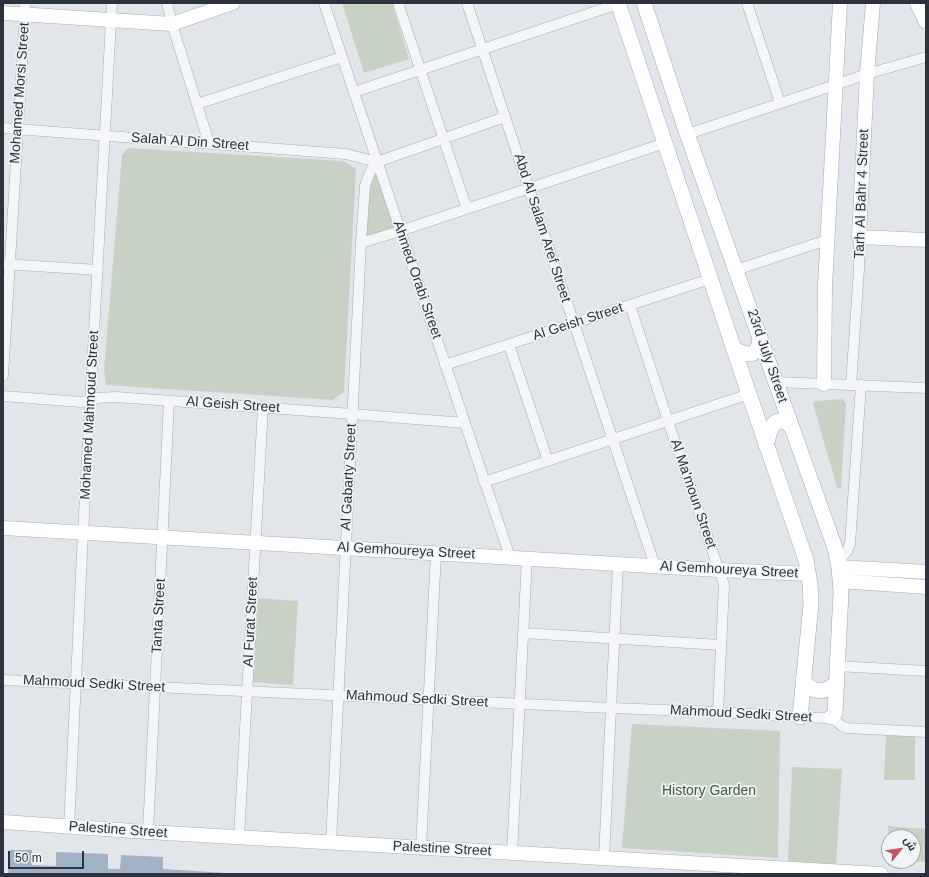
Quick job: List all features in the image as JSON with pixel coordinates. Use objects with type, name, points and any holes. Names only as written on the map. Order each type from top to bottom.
[{"type":"main road","name":"23rd July Street","points":[[644,3],[688,134],[835,548],[839,571],[841,603],[835,713],[831,717]]},
{"type":"main road","name":"23rd July Street","points":[[618,4],[766,445],[802,547],[809,574],[811,604],[800,717]]},
{"type":"main road","points":[[643,79],[651,81],[658,76],[657,44]]},
{"type":"main road","points":[[734,349],[742,353],[751,354],[758,348],[760,336]]},
{"type":"main road","points":[[766,445],[774,423],[782,420],[792,428]]},
{"type":"main road","points":[[803,681],[810,688],[819,691],[829,689],[836,683]]},
{"type":"street","name":"Mohamed Mahmoud Street","points":[[69,827],[83,533],[112,3]]},
{"type":"street","points":[[167,3],[172,24],[210,143]]},
{"type":"street","points":[[3,13],[25,9],[111,19],[172,24],[233,3]]},
{"type":"street","name":"Ahmed Orabi Street","points":[[324,3],[510,557]]},
{"type":"street","points":[[398,3],[467,209]]},
{"type":"street","name":"Abd Al Salam Aref Street","points":[[468,3],[655,566]]},
{"type":"street","points":[[747,3],[780,103]]},
{"type":"street","points":[[824,384],[825,286],[840,3]]},
{"type":"street","name":"Tarh Al Bahr 4 Street","points":[[839,571],[850,544],[856,385],[859,237],[867,74],[873,3]]},
{"type":"street","points":[[917,3],[926,22]]},
{"type":"street","points":[[354,92],[618,4]]},
{"type":"street","name":"Mohamed Morsi Street","points":[[3,376],[6,264],[25,9]]},
{"type":"street","points":[[197,104],[342,57]]},
{"type":"street","points":[[688,134],[867,74],[926,57]]},
{"type":"street","points":[[377,162],[506,117]]},
{"type":"street","name":"Salah Al Din Street","points":[[3,128],[346,154],[377,162]]},
{"type":"street","points":[[361,243],[665,143]]},
{"type":"street","name":"Al Gabarty Street","points":[[331,843],[361,243],[365,186],[371,169],[377,162]]},
{"type":"street","points":[[859,237],[926,240]]},
{"type":"street","points":[[736,270],[827,240]]},
{"type":"street","points":[[6,264],[98,270]]},
{"type":"street","name":"Al Geish Street","points":[[445,365],[710,279]]},
{"type":"street","name":"Al Ma'moun Street","points":[[630,305],[724,585],[718,712]]},
{"type":"street","points":[[509,345],[548,461]]},
{"type":"street","points":[[776,382],[926,388]]},
{"type":"street","points":[[484,482],[749,394]]},
{"type":"street","name":"Al Geish Street","points":[[3,396],[81,402],[90,401],[97,398],[116,397],[464,423]]},
{"type":"street","name":"Tanta Street","points":[[148,832],[169,401]]},
{"type":"street","name":"Al Furat Street","points":[[239,837],[263,407]]},
{"type":"street","name":"Al Gemhoureya Street","points":[[3,528],[809,574]]},
{"type":"street","points":[[421,848],[436,553]]},
{"type":"street","points":[[512,853],[527,558]]},
{"type":"street","points":[[604,859],[618,564]]},
{"type":"street","points":[[839,571],[926,572]]},
{"type":"street","points":[[839,571],[926,587]]},
{"type":"street","points":[[523,633],[721,645]]},
{"type":"street","points":[[837,666],[926,671]]},
{"type":"street","name":"Mahmoud Sedki Street","points":[[3,680],[800,717],[831,717]]},
{"type":"street","points":[[831,717],[847,728],[926,732]]},
{"type":"street","name":"Palestine Street","points":[[3,822],[331,843],[881,874]]},
{"type":"green space","points":[[342,3],[392,3],[409,59],[364,73]]},
{"type":"green space","points":[[128,148],[343,161],[356,169],[344,392],[333,400],[106,385],[104,369],[122,155]]},
{"type":"green space","points":[[378,173],[396,230],[364,239],[370,176]]},
{"type":"green space","points":[[842,399],[846,403],[841,487],[839,489],[837,487],[813,404],[816,401]]},
{"type":"green space","points":[[256,598],[298,601],[293,685],[251,682]]},
{"type":"green space","name":"History Garden","points":[[632,724],[780,731],[778,858],[622,848]]},
{"type":"green space","points":[[886,733],[915,735],[915,780],[884,780]]},
{"type":"green space","points":[[792,767],[842,769],[836,864],[788,861]]},
{"type":"green space","points":[[888,826],[926,829],[926,862],[921,862],[921,829],[888,829]]},
{"type":"water","points":[[10,850],[32,850],[32,865],[56,866],[56,852],[108,854],[108,869],[120,869],[121,855],[163,857],[163,869],[241,874],[8,874]]}]
